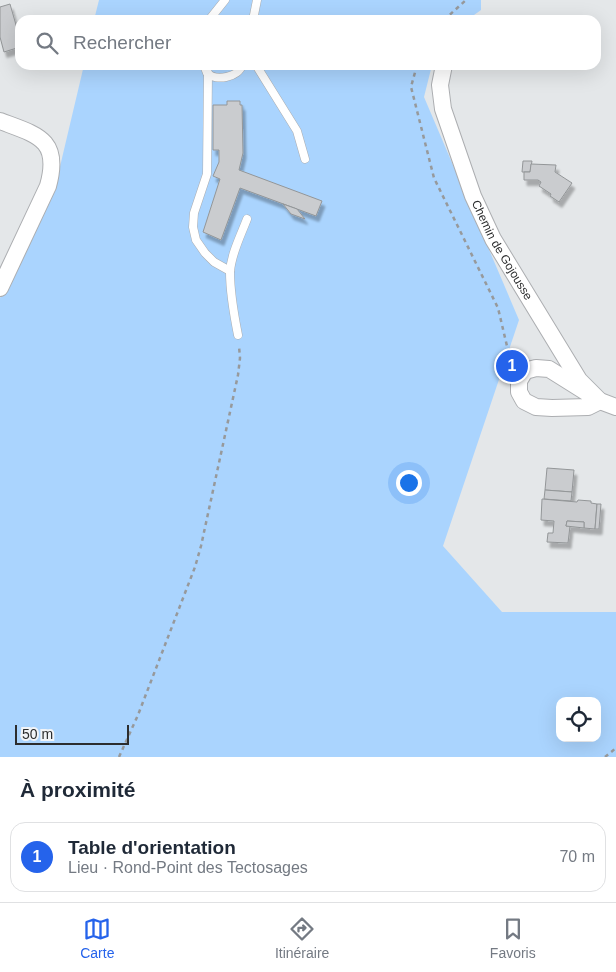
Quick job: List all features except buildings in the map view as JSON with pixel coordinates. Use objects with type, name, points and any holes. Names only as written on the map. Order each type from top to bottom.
[{"type":"street","name":"Chemin de Gojousse","points":[[443,70],[440,85],[444,109],[473,196],[493,239],[579,380],[600,401],[616,407]]},
{"type":"street","points":[[0,121],[33,134],[46,144],[52,157],[52,169],[48,186],[0,288]]},
{"type":"lane","points":[[213,15],[225,0]]},
{"type":"lane","points":[[253,15],[257,0]]},
{"type":"lane","points":[[206,70],[207,174],[194,213],[193,227],[196,240],[205,253],[214,262],[230,271]]},
{"type":"lane","points":[[208,73],[215,77],[226,77],[236,74],[241,70]]},
{"type":"lane","points":[[259,70],[297,131],[305,159]]},
{"type":"lane","points":[[238,335],[230,271],[232,259],[247,219]]},
{"type":"path","points":[[450,15],[466,0]]},
{"type":"path","points":[[416,70],[411,87],[434,178],[498,308],[512,364]]},
{"type":"path","points":[[119,757],[141,706],[202,546],[238,375],[240,358],[238,335]]},
{"type":"path","points":[[605,757],[616,748]]},
{"type":"shaded area","points":[[99,0],[481,0],[481,10],[474,15],[95,15]]},
{"type":"shaded area","points":[[83,70],[431,70],[424,97],[519,320],[443,546],[502,612],[616,612],[616,757],[0,757],[0,298],[58,175]]},
{"type":"place","name":"Table d'orientation","points":[[512,366]]}]
